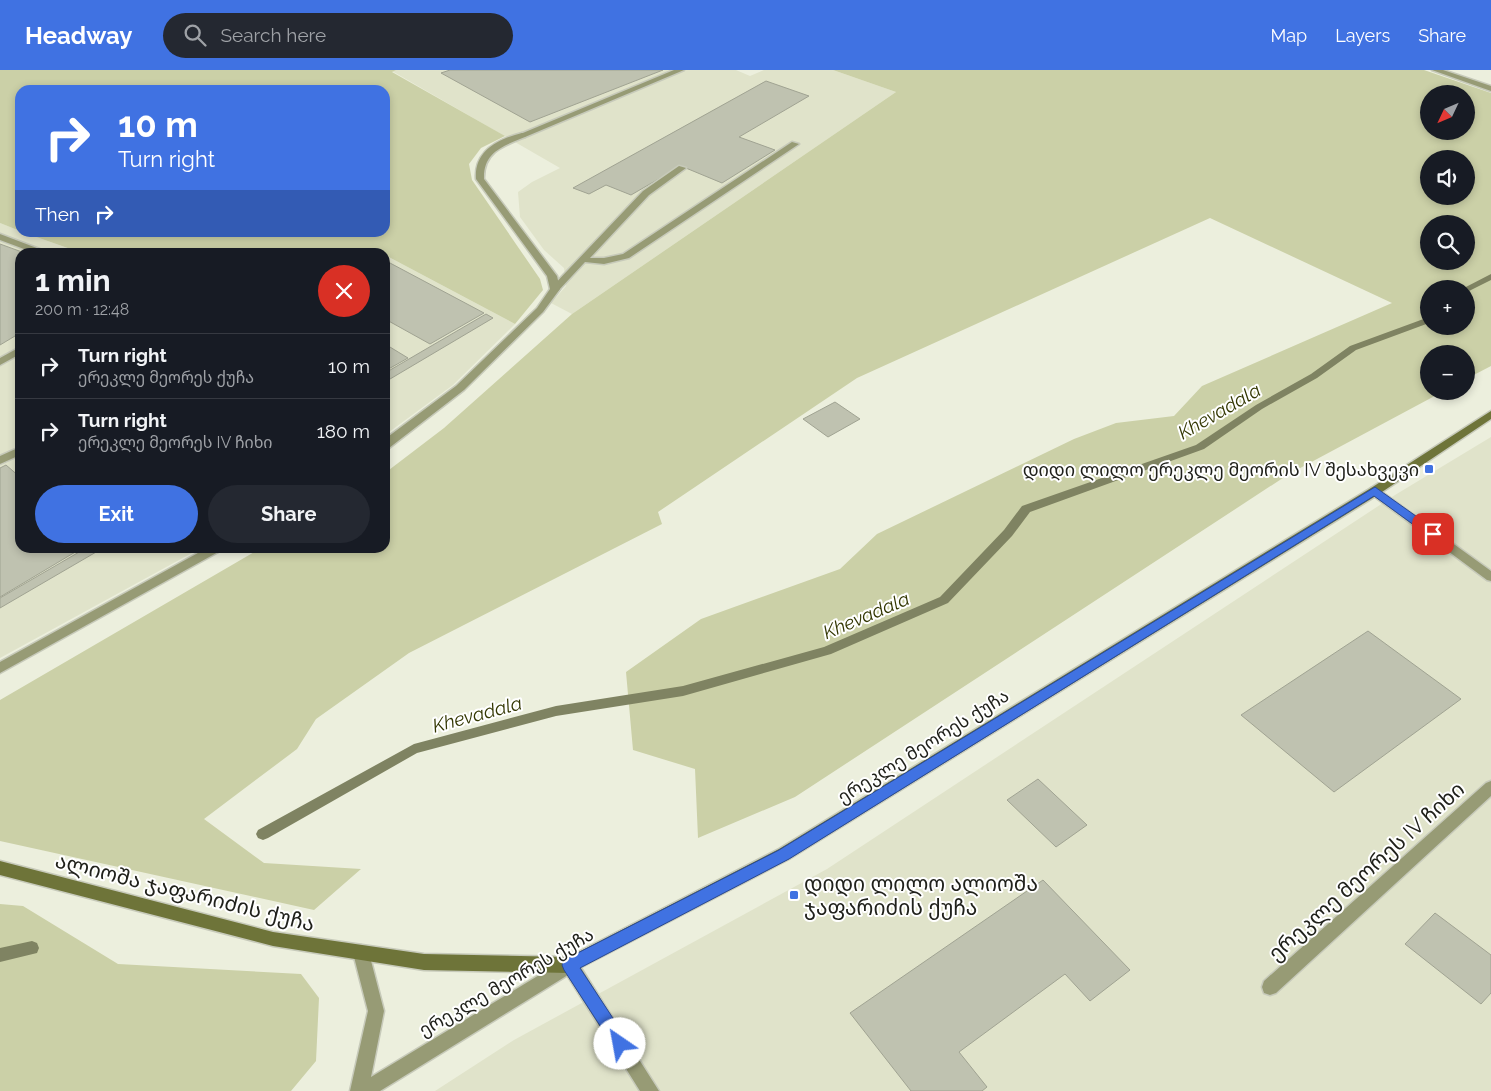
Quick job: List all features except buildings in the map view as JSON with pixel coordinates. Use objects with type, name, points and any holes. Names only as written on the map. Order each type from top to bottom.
[{"type":"main road","name":"ერეკლე მეორეს ქუჩა","points":[[570,965],[784,854],[1375,491],[1491,414]]},
{"type":"main road","name":"ალიოშა ჯაფარიძის ქუჩა","points":[[0,868],[273,939],[424,962],[570,965]]},
{"type":"street","points":[[555,289],[552,276],[480,179],[480,166],[488,154],[501,144],[680,70]]},
{"type":"street","points":[[1436,70],[1491,89]]},
{"type":"street","points":[[582,259],[595,262],[626,256],[795,144]]},
{"type":"street","points":[[390,441],[460,388],[540,310],[555,289],[582,259],[646,193],[682,168]]},
{"type":"street","points":[[0,237],[29,248]]},
{"type":"street","points":[[0,362],[15,353]]},
{"type":"street","points":[[0,460],[15,453]]},
{"type":"street","points":[[1375,491],[1491,577]]},
{"type":"street","points":[[0,668],[207,553]]},
{"type":"street","name":"ერეკლე მეორეს IV ჩიხი","points":[[1270,987],[1491,787]]},
{"type":"street","points":[[359,1091],[376,1011],[362,953]]},
{"type":"street","points":[[570,965],[650,1091]]},
{"type":"street","name":"ერეკლე მეორეს ქუჩა","points":[[364,1091],[570,965]]},
{"type":"shaded area","points":[[0,70],[396,70],[392,72],[505,136],[481,148],[469,164],[472,180],[540,279],[543,290],[515,324],[390,258],[390,248],[68,248],[36,237],[390,237],[390,85],[15,85],[15,229],[0,223]]},
{"type":"shaded area","points":[[736,70],[750,76],[764,70],[833,70],[896,92],[572,314],[551,303],[566,286],[564,268],[544,250],[520,217],[518,192],[532,182],[560,168],[392,71]]},
{"type":"shaded area","points":[[833,70],[1424,70],[1468,85],[1420,85],[1420,140],[1475,140],[1475,88],[1491,93],[1491,366],[1475,374],[1475,345],[1420,345],[1420,400],[1427,400],[1289,474],[795,797],[698,838],[695,769],[633,750],[626,672],[701,619],[840,569],[877,534],[1074,439],[1116,423],[1174,416],[1202,386],[1392,303],[1210,218],[857,378],[658,512],[662,524],[409,653],[316,719],[297,749],[204,819],[264,863],[361,869],[314,910],[0,841],[0,700],[252,553],[390,553],[390,469],[444,428],[572,314],[896,92]]},
{"type":"shaded area","points":[[0,223],[15,229],[15,237],[36,237],[68,248],[15,248],[15,553],[192,553],[0,658]]},
{"type":"shaded area","points":[[390,258],[515,324],[453,385],[390,431]]},
{"type":"shaded area","points":[[1491,437],[1491,1091],[435,1091],[514,1040],[827,869],[1395,495]]},
{"type":"shaded area","points":[[0,904],[23,906],[118,964],[301,974],[319,998],[316,1061],[291,1091],[0,1091]]},
{"type":"waterway","name":"Khevadala","points":[[1475,285],[1491,277]]},
{"type":"waterway","name":"Khevadala","points":[[263,834],[414,749],[556,711],[683,691],[827,651],[944,600],[1008,533],[1026,509],[1200,447],[1259,407],[1314,376],[1353,348],[1420,323]]},
{"type":"waterway","name":"Khevadala","points":[[0,955],[32,948]]},
{"type":"place","name":"დიდი ლილო ერეკლე მეორის IV შესახვევი","points":[[1429,469]]},
{"type":"place","name":"დიდი ლილო ალიოშა ჯაფარიძის ქუჩა","points":[[794,895]]},
{"type":"route","points":[[620,1044],[570,965],[784,854],[1375,491],[1433,534]]}]
